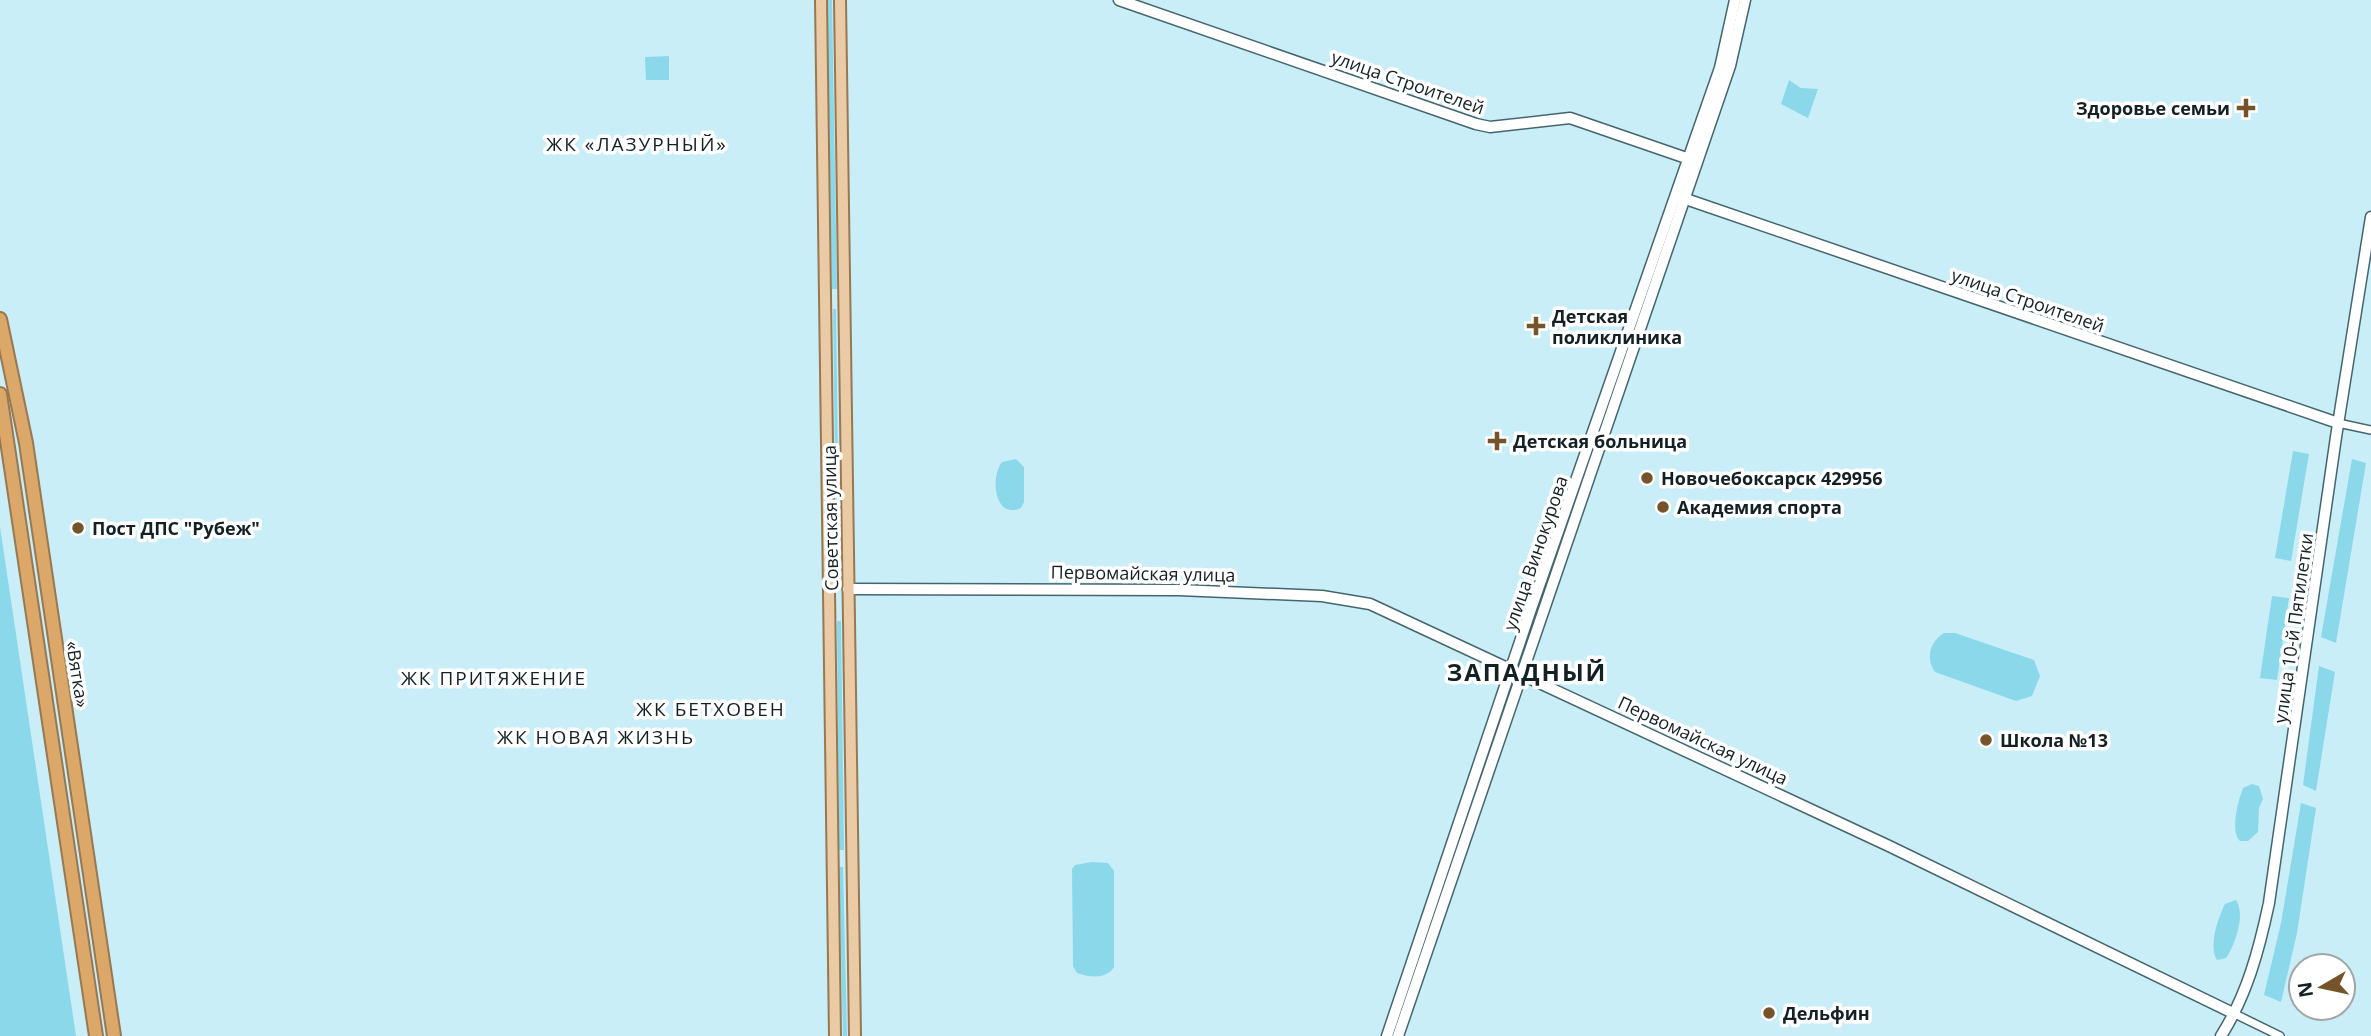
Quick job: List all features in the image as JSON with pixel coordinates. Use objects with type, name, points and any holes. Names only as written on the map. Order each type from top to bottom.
[{"type":"highway","name":"«Вятка»","points":[[0,319],[14,378],[114,1036]]},
{"type":"highway","points":[[0,381],[14,378]]},
{"type":"highway","name":"«Вятка»","points":[[0,394],[96,1036]]},
{"type":"main road","name":"Советская улица","points":[[821,0],[835,1036]]},
{"type":"main road","name":"Советская улица","points":[[840,0],[855,1036]]},
{"type":"main road","points":[[827,296],[845,296]]},
{"type":"main road","name":"Первомайская улица","points":[[830,589],[848,589]]},
{"type":"main road","points":[[833,859],[853,858]]},
{"type":"street","name":"улица Строителей","points":[[1119,0],[1476,124],[1490,127],[1570,118],[1693,160]]},
{"type":"street","name":"улица Винокурова","points":[[1387,1036],[1459,841],[1681,197],[1727,47],[1735,0]]},
{"type":"street","name":"улица Винокурова","points":[[1693,160],[1730,66],[1745,0]]},
{"type":"street","name":"улица Строителей","points":[[1681,197],[2338,423],[2371,430]]},
{"type":"street","name":"улица 10-й Пятилетки","points":[[2221,1036],[2235,1014],[2251,974],[2269,903],[2338,423],[2371,217]]},
{"type":"street","name":"Первомайская улица","points":[[848,589],[1179,590],[1322,596],[1370,604],[1889,846],[2280,1036]]},
{"type":"street","name":"улица Винокурова","points":[[1398,1036],[1447,875]]},
{"type":"shaded area","points":[[827,0],[832,0],[837,289],[832,289]]},
{"type":"shaded area","points":[[669,56],[669,80],[646,80],[645,57]]},
{"type":"shaded area","points":[[1789,80],[1801,88],[1818,89],[1808,118],[1781,104]]},
{"type":"shaded area","points":[[833,309],[836,309],[839,542],[836,542]]},
{"type":"shaded area","points":[[2293,451],[2309,454],[2291,561],[2275,558]]},
{"type":"shaded area","points":[[1016,459],[1024,467],[1024,502],[1021,508],[1012,510],[1000,503],[996,477],[1002,462]]},
{"type":"shaded area","points":[[2352,459],[2366,463],[2336,643],[2321,637]]},
{"type":"shaded area","points":[[0,527],[76,1036],[0,1036]]},
{"type":"shaded area","points":[[2272,596],[2289,598],[2277,680],[2260,678]]},
{"type":"shaded area","points":[[837,621],[841,621],[844,850],[839,850]]},
{"type":"shaded area","points":[[1944,633],[1955,633],[2034,660],[2040,676],[2032,696],[2016,701],[1935,672],[1930,661],[1930,651],[1935,641]]},
{"type":"shaded area","points":[[2319,666],[2335,672],[2316,791],[2303,785]]},
{"type":"shaded area","points":[[2252,784],[2259,786],[2263,799],[2259,808],[2258,832],[2248,841],[2240,841],[2235,823],[2237,808],[2243,788]]},
{"type":"shaded area","points":[[2301,803],[2316,808],[2297,933],[2293,952],[2287,952],[2287,976],[2281,1002],[2264,995],[2281,923]]},
{"type":"shaded area","points":[[1108,863],[1114,871],[1114,967],[1107,974],[1087,976],[1077,973],[1073,966],[1072,869],[1075,865]]},
{"type":"shaded area","points":[[839,867],[843,867],[847,1036],[843,1036]]},
{"type":"shaded area","points":[[2236,900],[2240,921],[2236,938],[2226,958],[2217,960],[2213,947],[2217,924],[2225,904]]},
{"type":"place","name":"Здоровье семьи","points":[[2246,108]]},
{"type":"place","name":"Детская поликлиника","points":[[1536,326]]},
{"type":"place","name":"Детская больница","points":[[1497,441]]},
{"type":"place","name":"Новочебоксарск 429956","points":[[1647,478]]},
{"type":"place","name":"Академия спорта","points":[[1663,507]]},
{"type":"place","name":"Пост ДПС \"Рубеж\"","points":[[78,528]]},
{"type":"place","name":"Школа №13","points":[[1986,740]]},
{"type":"place","name":"Дельфин","points":[[1769,1013]]},
{"type":"district","name":"ЖК «ЛАЗУРНЫЙ»","points":[[637,144]]},
{"type":"district","name":"ЗАПАДНЫЙ","points":[[1527,671]]},
{"type":"district","name":"ЖК ПРИТЯЖЕНИЕ","points":[[494,678]]},
{"type":"district","name":"ЖК БЕТХОВЕН","points":[[711,709]]},
{"type":"district","name":"ЖК НОВАЯ ЖИЗНЬ","points":[[596,737]]}]
